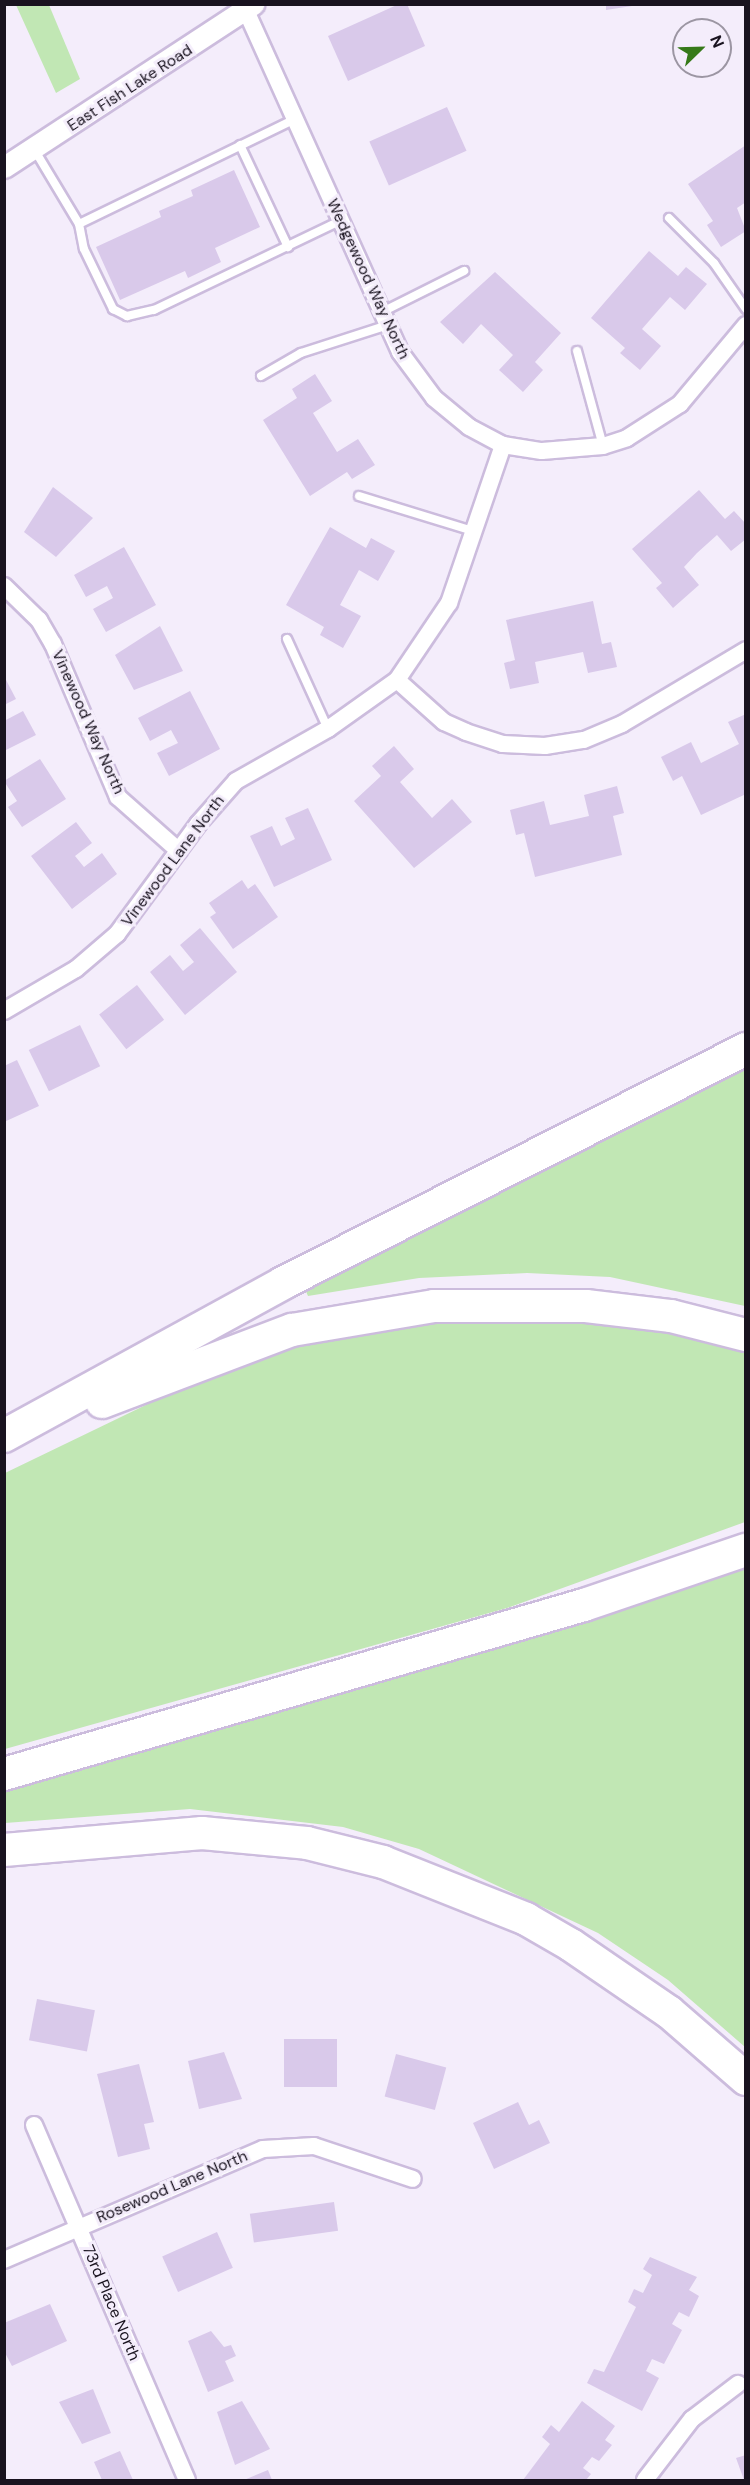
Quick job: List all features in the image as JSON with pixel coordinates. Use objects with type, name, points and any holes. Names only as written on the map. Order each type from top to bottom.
[{"type":"highway","points":[[4,1436],[283,1283],[746,1049]]},
{"type":"highway","points":[[4,1442],[250,1343],[366,1314],[468,1303],[541,1303],[670,1316],[746,1335]]},
{"type":"highway","points":[[4,1774],[584,1605],[746,1550]]},
{"type":"highway","points":[[4,1850],[202,1833],[307,1843],[383,1862],[526,1919],[571,1945],[669,2012],[746,2079]]},
{"type":"street","name":"Wedgewood Way North","points":[[247,6],[294,119],[385,318],[434,398],[469,428],[503,445],[542,450],[603,447],[650,427],[680,404],[746,325]]},
{"type":"street","name":"East Fish Lake Road","points":[[4,167],[247,6]]},
{"type":"street","name":"Vinewood Lane North","points":[[4,1011],[76,969],[117,934],[179,851],[236,781],[328,729],[397,680],[449,603],[477,532],[503,445]]},
{"type":"street","name":"Vinewood Way North","points":[[4,586],[39,620],[53,644],[118,797],[179,851]]},
{"type":"street","points":[[397,680],[444,722],[466,732],[503,744],[545,746],[584,740],[622,724],[746,650]]},
{"type":"street","name":"73rd Place North","points":[[34,2125],[187,2481]]},
{"type":"street","name":"Rosewood Lane North","points":[[4,2260],[238,2157],[288,2145],[314,2146],[412,2180]]},
{"type":"street","points":[[645,2481],[692,2419],[738,2384]]},
{"type":"lane","points":[[80,224],[294,119]]},
{"type":"lane","points":[[240,145],[288,247]]},
{"type":"lane","points":[[33,149],[80,224],[84,249],[113,309],[127,316],[154,310],[340,221]]},
{"type":"lane","points":[[669,218],[714,263],[746,309]]},
{"type":"lane","points":[[261,376],[301,352],[385,318],[464,271]]},
{"type":"lane","points":[[577,351],[603,447]]},
{"type":"lane","points":[[359,496],[477,532]]},
{"type":"lane","points":[[287,639],[328,729]]},
{"type":"green space","points":[[16,5],[49,5],[80,79],[56,93]]},
{"type":"green space","points":[[745,1061],[745,1306],[610,1277],[527,1273],[419,1278],[308,1296],[304,1287]]},
{"type":"green space","points":[[486,1312],[618,1321],[745,1349],[745,1522],[507,1608],[5,1749],[5,1473],[152,1402],[149,1395],[272,1347]]},
{"type":"green space","points":[[745,1562],[745,2047],[668,1980],[598,1933],[419,1849],[343,1827],[190,1809],[5,1823],[5,1789],[617,1611]]},
{"type":"building","points":[[399,4],[407,4],[425,46],[348,81],[328,36]]},
{"type":"building","points":[[606,5],[632,5],[632,6],[606,10]]},
{"type":"building","points":[[447,107],[467,151],[389,185],[369,142]]},
{"type":"building","points":[[746,145],[746,202],[737,208],[746,231],[721,247],[707,225],[713,221],[688,184]]},
{"type":"building","points":[[234,170],[260,227],[215,248],[221,262],[188,278],[185,271],[120,300],[96,247],[161,217],[159,211],[193,196],[191,190]]},
{"type":"building","points":[[649,251],[678,276],[686,267],[707,284],[685,310],[670,297],[642,329],[661,346],[640,370],[620,353],[625,348],[591,318]]},
{"type":"building","points":[[495,272],[561,333],[535,362],[543,370],[523,392],[499,370],[513,355],[481,324],[463,344],[440,322]]},
{"type":"building","points":[[315,374],[332,401],[313,413],[337,452],[358,439],[375,465],[352,479],[347,472],[310,496],[263,420],[297,398],[292,389]]},
{"type":"building","points":[[53,487],[93,518],[56,557],[24,532]]},
{"type":"building","points":[[699,490],[725,519],[734,511],[746,524],[746,539],[731,551],[717,535],[697,553],[684,567],[699,585],[673,608],[656,588],[662,583],[632,549]]},
{"type":"building","points":[[330,527],[366,548],[371,538],[395,551],[378,581],[359,570],[340,605],[361,616],[343,648],[320,635],[324,627],[286,605]]},
{"type":"building","points":[[124,547],[156,605],[106,632],[93,609],[113,598],[107,586],[86,597],[74,575]]},
{"type":"building","points":[[593,601],[602,644],[611,642],[617,667],[588,673],[583,652],[535,662],[539,683],[510,689],[504,663],[515,660],[506,620]]},
{"type":"building","points":[[160,626],[183,671],[134,690],[115,655]]},
{"type":"building","points":[[4,676],[16,699],[4,705]]},
{"type":"building","points":[[190,691],[220,749],[169,776],[157,753],[178,743],[171,730],[150,741],[138,718]]},
{"type":"building","points":[[23,711],[36,735],[4,751],[4,721]]},
{"type":"building","points":[[746,714],[746,794],[701,815],[682,776],[673,781],[661,757],[691,742],[701,763],[739,744],[728,722]]},
{"type":"building","points":[[394,746],[414,769],[400,782],[432,818],[452,799],[472,822],[414,868],[354,801],[381,776],[372,766]]},
{"type":"building","points":[[40,759],[66,799],[22,827],[8,807],[17,801],[4,781]]},
{"type":"building","points":[[617,786],[624,813],[613,816],[622,855],[535,877],[524,833],[516,835],[510,810],[544,801],[550,825],[589,816],[584,795]]},
{"type":"building","points":[[308,808],[332,860],[274,887],[250,836],[272,826],[281,846],[295,839],[285,818]]},
{"type":"building","points":[[76,822],[92,843],[75,856],[84,867],[102,853],[117,874],[72,909],[31,856]]},
{"type":"building","points":[[242,880],[248,889],[255,884],[278,917],[233,949],[210,917],[216,913],[209,903]]},
{"type":"building","points":[[200,928],[237,972],[185,1015],[150,972],[170,955],[183,971],[194,962],[180,945]]},
{"type":"building","points":[[137,985],[164,1020],[126,1049],[99,1015]]},
{"type":"building","points":[[80,1025],[100,1066],[49,1091],[29,1050]]},
{"type":"building","points":[[17,1060],[39,1106],[4,1122],[4,1066]]},
{"type":"building","points":[[37,1999],[95,2010],[87,2051],[29,2040]]},
{"type":"building","points":[[284,2039],[337,2039],[337,2087],[284,2087]]},
{"type":"building","points":[[224,2052],[242,2099],[199,2109],[188,2061]]},
{"type":"building","points":[[396,2054],[446,2067],[435,2110],[385,2097]]},
{"type":"building","points":[[139,2064],[154,2122],[144,2124],[150,2149],[118,2157],[97,2074]]},
{"type":"building","points":[[518,2102],[529,2125],[539,2120],[550,2143],[494,2169],[473,2123]]},
{"type":"building","points":[[334,2202],[338,2231],[254,2243],[250,2214]]},
{"type":"building","points":[[217,2232],[233,2268],[178,2292],[162,2256]]},
{"type":"building","points":[[650,2257],[697,2277],[689,2290],[699,2296],[689,2317],[679,2312],[672,2324],[682,2330],[664,2364],[652,2359],[646,2371],[659,2378],[642,2411],[587,2383],[594,2369],[604,2372],[636,2307],[628,2302],[634,2289],[643,2293],[652,2275],[643,2269]]},
{"type":"building","points":[[50,2304],[67,2341],[12,2366],[4,2351],[4,2323]]},
{"type":"building","points":[[211,2331],[224,2347],[231,2345],[236,2356],[225,2361],[234,2381],[208,2392],[188,2341]]},
{"type":"building","points":[[93,2389],[111,2433],[82,2444],[59,2402]]},
{"type":"building","points":[[242,2401],[270,2449],[235,2465],[217,2412]]},
{"type":"building","points":[[582,2401],[615,2426],[605,2440],[612,2445],[599,2461],[592,2457],[583,2468],[591,2474],[586,2480],[523,2480],[550,2444],[542,2437],[551,2425],[559,2432]]},
{"type":"building","points":[[120,2451],[133,2480],[102,2480],[94,2462]]},
{"type":"building","points":[[746,2455],[746,2480],[744,2480],[736,2458]]},
{"type":"building","points":[[268,2470],[272,2480],[244,2480]]}]
